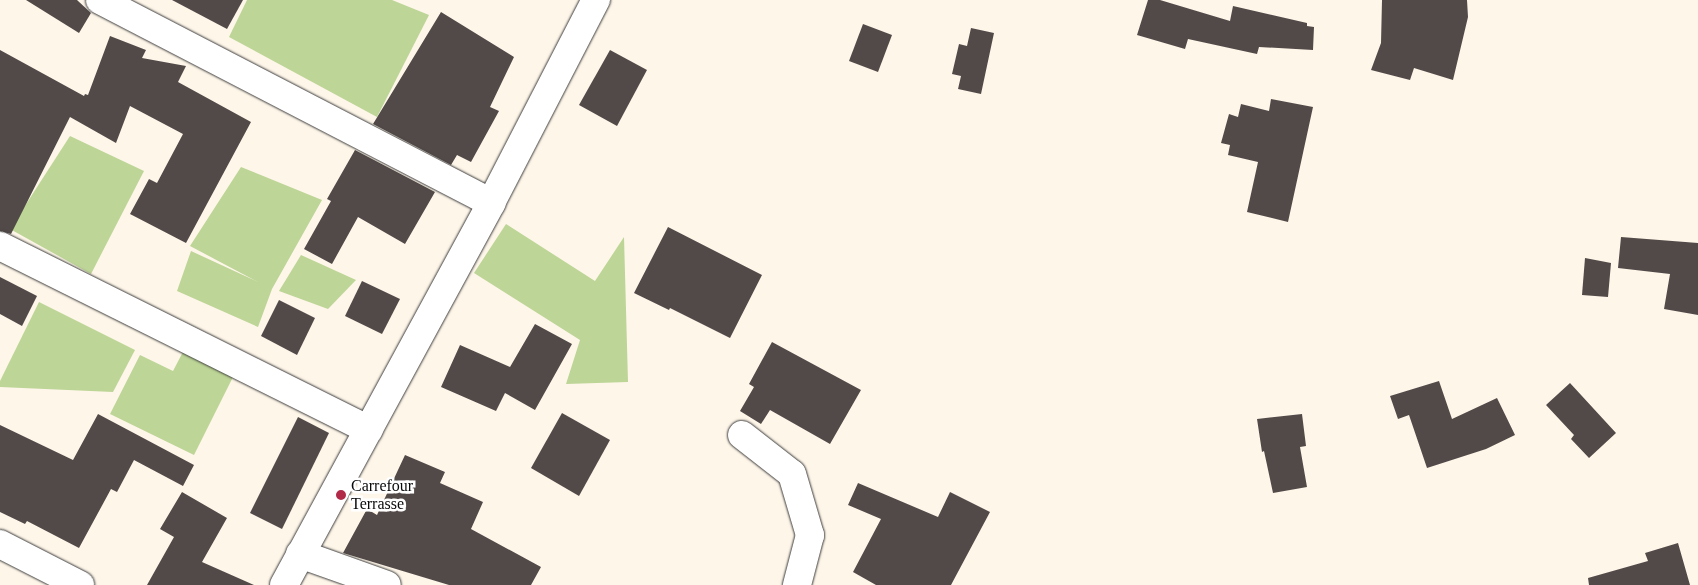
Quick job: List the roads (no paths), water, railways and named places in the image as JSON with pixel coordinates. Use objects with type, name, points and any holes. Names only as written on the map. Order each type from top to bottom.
[{"type":"street","points":[[100,0],[491,203]]},
{"type":"street","points":[[284,585],[491,203],[596,0]]},
{"type":"street","points":[[0,246],[369,430]]},
{"type":"street","points":[[742,435],[792,474],[810,535],[797,585]]},
{"type":"street","points":[[0,544],[80,585]]},
{"type":"street","points":[[300,554],[387,585]]},
{"type":"place","name":"Carrefour Terrasse","points":[[341,495]]}]
